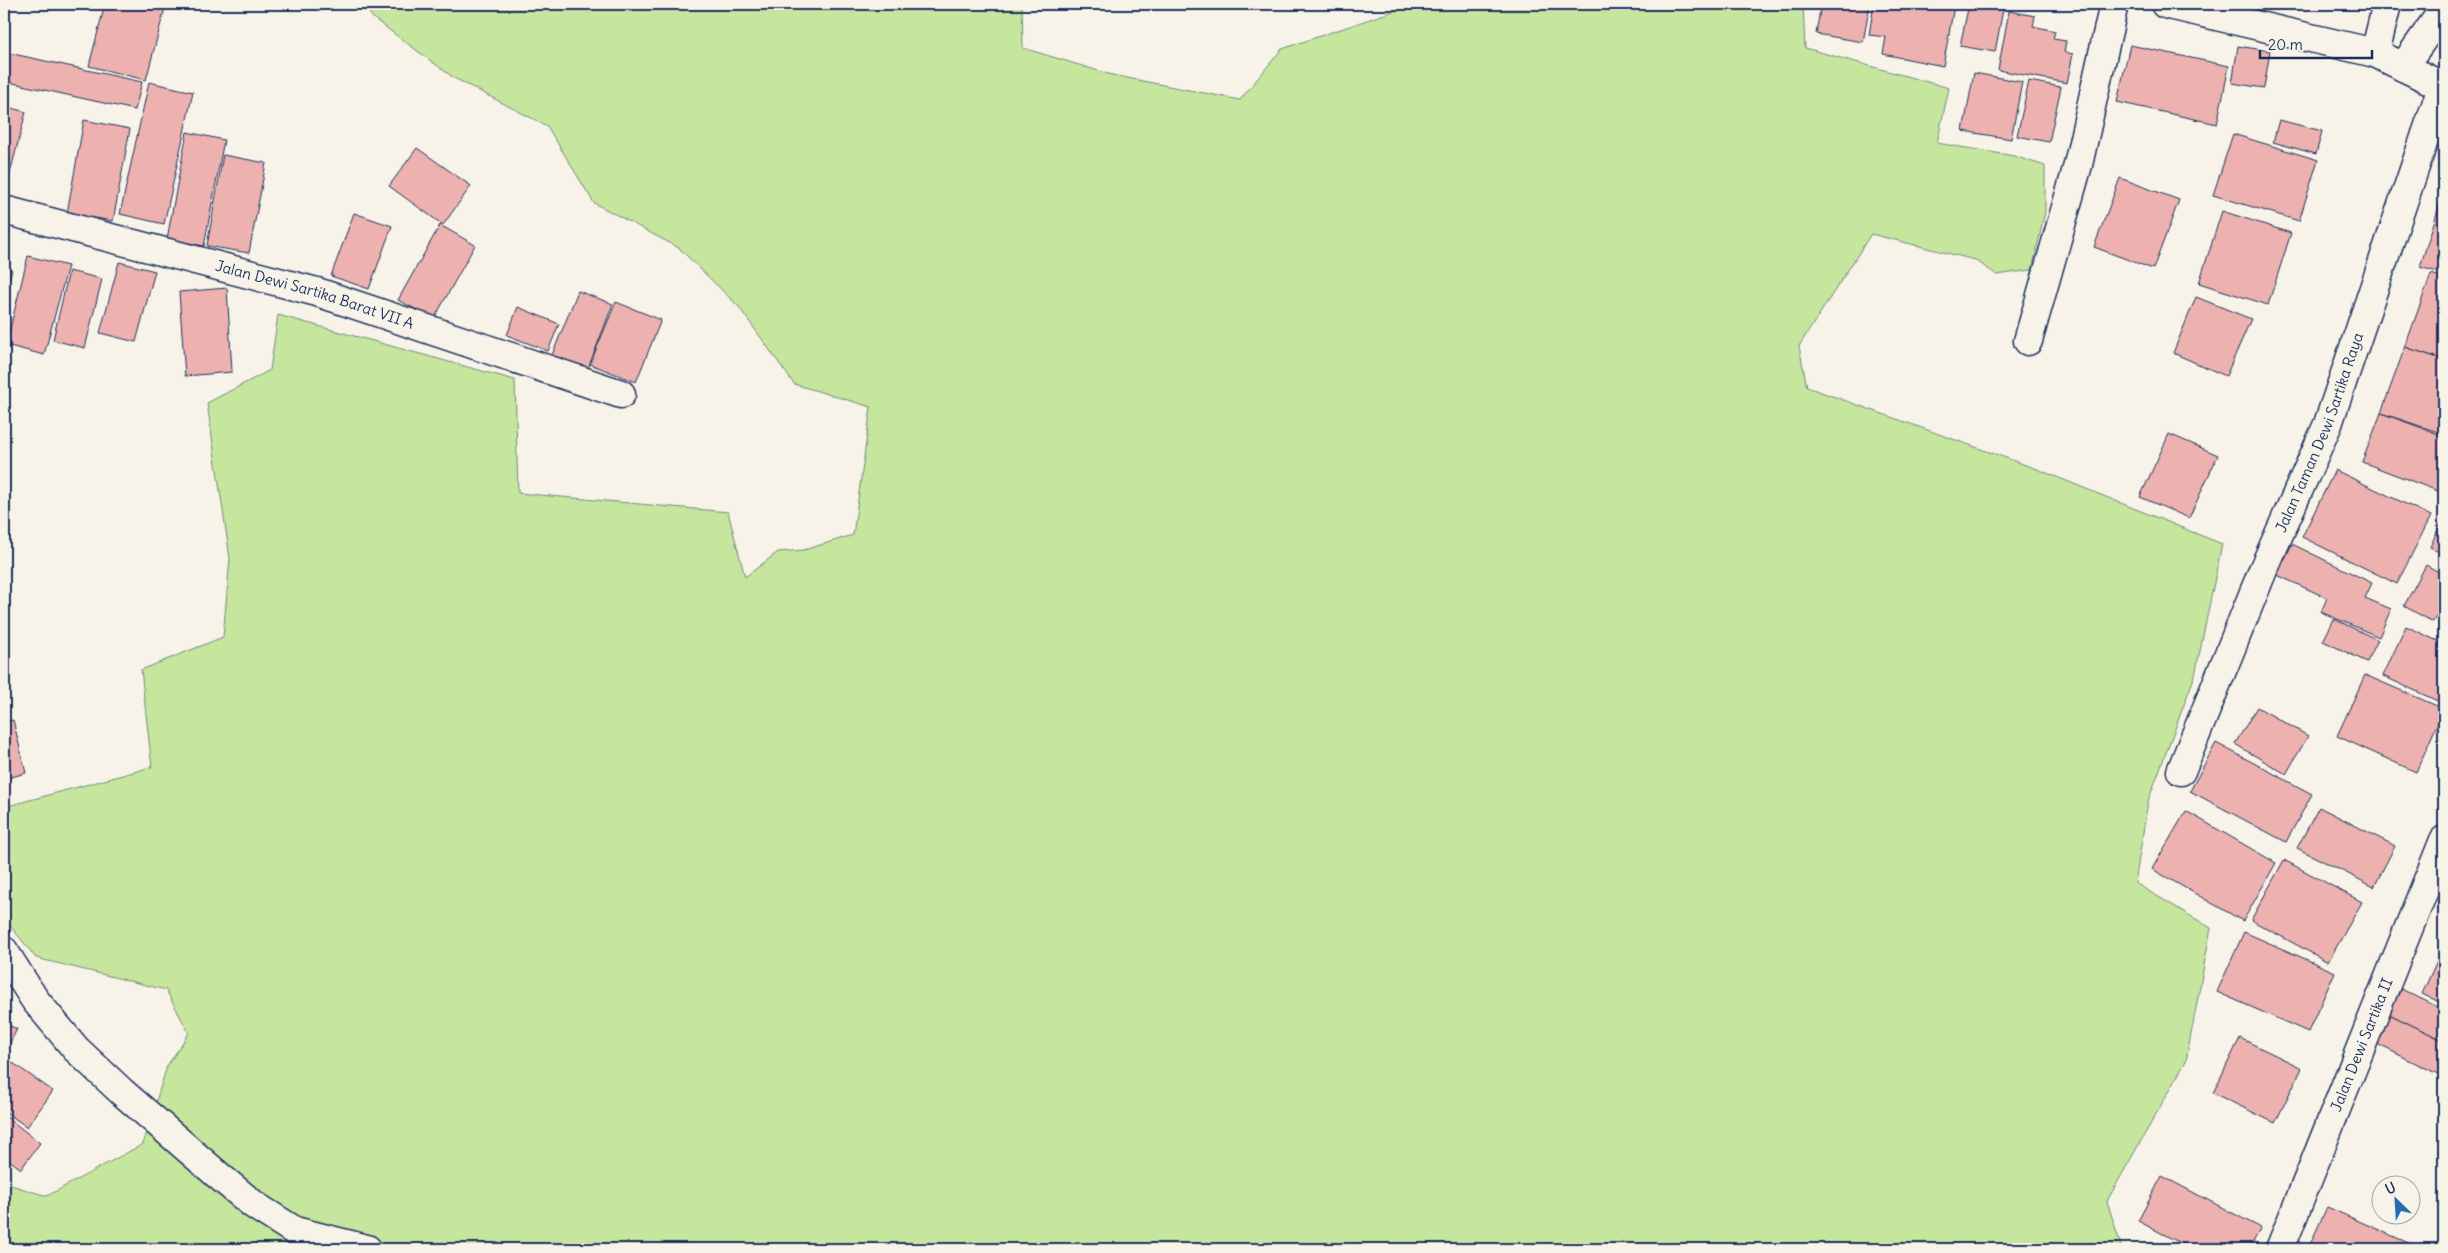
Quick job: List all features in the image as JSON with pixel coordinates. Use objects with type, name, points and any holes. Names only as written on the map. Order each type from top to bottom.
[{"type":"street","points":[[2028,341],[2078,165],[2114,4]]},
{"type":"street","points":[[2165,4],[2375,53],[2443,85]]},
{"type":"street","points":[[2375,53],[2387,4]]},
{"type":"street","points":[[2403,67],[2444,9]]},
{"type":"street","name":"Jalan Taman Dewi Sartika Raya","points":[[2181,772],[2263,570],[2328,424],[2443,85]]},
{"type":"street","name":"Jalan Dewi Sartika Barat VII A","points":[[4,210],[317,292],[621,394]]},
{"type":"street","name":"Jalan Dewi Sartika II","points":[[2280,1249],[2444,840]]},
{"type":"street","points":[[4,952],[35,1000],[76,1049],[122,1092],[219,1176],[254,1204],[296,1231],[367,1249]]},
{"type":"green space","points":[[363,4],[1022,4],[1023,48],[1112,75],[1240,100],[1282,49],[1414,4],[1803,4],[1805,48],[1949,88],[1937,143],[2014,156],[2045,166],[2045,212],[2032,270],[1997,275],[1975,260],[1871,234],[1799,346],[1807,387],[2037,469],[2222,544],[2195,675],[2148,801],[2135,883],[2211,928],[2186,1061],[2107,1201],[2122,1249],[4,1249],[4,1183],[47,1196],[143,1144],[167,1066],[189,1033],[166,990],[36,958],[4,918],[4,807],[152,767],[141,670],[223,637],[230,558],[207,403],[270,370],[278,315],[515,380],[518,493],[728,512],[745,577],[778,552],[804,550],[853,535],[871,407],[794,384],[739,307],[679,248],[594,203],[547,126],[454,78],[373,18]]},
{"type":"building","points":[[105,4],[166,4],[146,80],[89,66]]},
{"type":"building","points":[[1821,4],[1870,4],[1863,42],[1816,34]]},
{"type":"building","points":[[1874,4],[1954,6],[1943,66],[1883,54],[1886,37],[1869,35]]},
{"type":"building","points":[[1969,4],[2004,4],[1995,52],[1960,46]]},
{"type":"building","points":[[2009,11],[2035,16],[2033,26],[2055,31],[2053,39],[2066,41],[2064,52],[2073,54],[2067,83],[1998,70]]},
{"type":"building","points":[[2130,45],[2229,66],[2217,124],[2117,102]]},
{"type":"building","points":[[2238,46],[2270,51],[2264,88],[2232,83]]},
{"type":"building","points":[[4,52],[142,82],[135,110],[4,81]]},
{"type":"building","points":[[1974,73],[2022,82],[2011,139],[1963,131]]},
{"type":"building","points":[[2029,81],[2061,87],[2049,142],[2017,136]]},
{"type":"building","points":[[149,82],[193,92],[164,224],[120,214]]},
{"type":"building","points":[[4,106],[26,112],[4,196]]},
{"type":"building","points":[[84,120],[130,129],[113,221],[67,213]]},
{"type":"building","points":[[2279,120],[2322,131],[2316,154],[2273,142]]},
{"type":"building","points":[[187,132],[224,140],[204,246],[167,239]]},
{"type":"building","points":[[2233,134],[2318,160],[2299,221],[2213,195]]},
{"type":"building","points":[[417,148],[471,186],[443,225],[389,186]]},
{"type":"building","points":[[223,155],[266,163],[249,253],[207,246]]},
{"type":"building","points":[[2120,178],[2179,200],[2153,269],[2094,247]]},
{"type":"building","points":[[2442,197],[2444,198],[2444,274],[2420,267]]},
{"type":"building","points":[[2222,211],[2291,233],[2268,305],[2199,283]]},
{"type":"building","points":[[354,213],[392,226],[369,289],[331,276]]},
{"type":"building","points":[[440,225],[475,245],[434,319],[398,300]]},
{"type":"building","points":[[28,256],[68,266],[44,355],[6,345]]},
{"type":"building","points":[[119,262],[155,271],[136,342],[100,333]]},
{"type":"building","points":[[4,267],[12,270],[4,293]]},
{"type":"building","points":[[69,271],[102,279],[85,348],[53,340]]},
{"type":"building","points":[[2431,274],[2444,278],[2444,360],[2405,347]]},
{"type":"building","points":[[227,288],[232,372],[185,376],[179,292]]},
{"type":"building","points":[[578,291],[613,304],[586,374],[550,360]]},
{"type":"building","points":[[2196,297],[2251,319],[2226,376],[2173,353]]},
{"type":"building","points":[[616,302],[661,320],[636,382],[590,364]]},
{"type":"building","points":[[518,307],[559,324],[548,351],[507,335]]},
{"type":"building","points":[[2405,347],[2444,360],[2444,434],[2381,413]]},
{"type":"building","points":[[2381,413],[2444,436],[2443,493],[2362,462]]},
{"type":"building","points":[[2169,434],[2218,455],[2189,518],[2140,497]]},
{"type":"building","points":[[2335,470],[2431,516],[2397,584],[2302,537]]},
{"type":"building","points":[[2444,516],[2444,553],[2430,547]]},
{"type":"building","points":[[2292,544],[2372,583],[2365,598],[2391,609],[2379,637],[2321,612],[2327,598],[2277,575]]},
{"type":"building","points":[[2426,565],[2444,575],[2444,601],[2433,622],[2404,606]]},
{"type":"building","points":[[2334,619],[2378,640],[2367,662],[2323,641]]},
{"type":"building","points":[[2406,626],[2444,644],[2444,704],[2383,676]]},
{"type":"building","points":[[2365,675],[2444,709],[2416,772],[2337,736]]},
{"type":"building","points":[[2257,707],[2308,736],[2286,774],[2235,744]]},
{"type":"building","points":[[13,720],[26,773],[4,779],[4,722]]},
{"type":"building","points":[[2216,743],[2312,794],[2286,842],[2190,791]]},
{"type":"building","points":[[2319,807],[2395,846],[2374,887],[2297,848]]},
{"type":"building","points":[[2186,811],[2276,863],[2243,921],[2152,869]]},
{"type":"building","points":[[2284,860],[2362,902],[2328,962],[2251,920]]},
{"type":"building","points":[[2244,932],[2335,972],[2308,1032],[2217,992]]},
{"type":"building","points":[[2444,945],[2444,1004],[2422,994]]},
{"type":"building","points":[[2401,989],[2444,1010],[2444,1041],[2389,1014]]},
{"type":"building","points":[[2389,1014],[2444,1041],[2444,1077],[2375,1043]]},
{"type":"building","points":[[4,1023],[17,1029],[4,1055]]},
{"type":"building","points":[[2240,1038],[2302,1068],[2275,1123],[2213,1093]]},
{"type":"building","points":[[10,1061],[53,1091],[27,1127],[4,1111],[4,1070]]},
{"type":"building","points":[[4,1115],[40,1143],[21,1169],[4,1156]]},
{"type":"building","points":[[2162,1176],[2261,1228],[2249,1249],[2192,1249],[2138,1221]]},
{"type":"building","points":[[2327,1207],[2422,1249],[2308,1249]]}]
